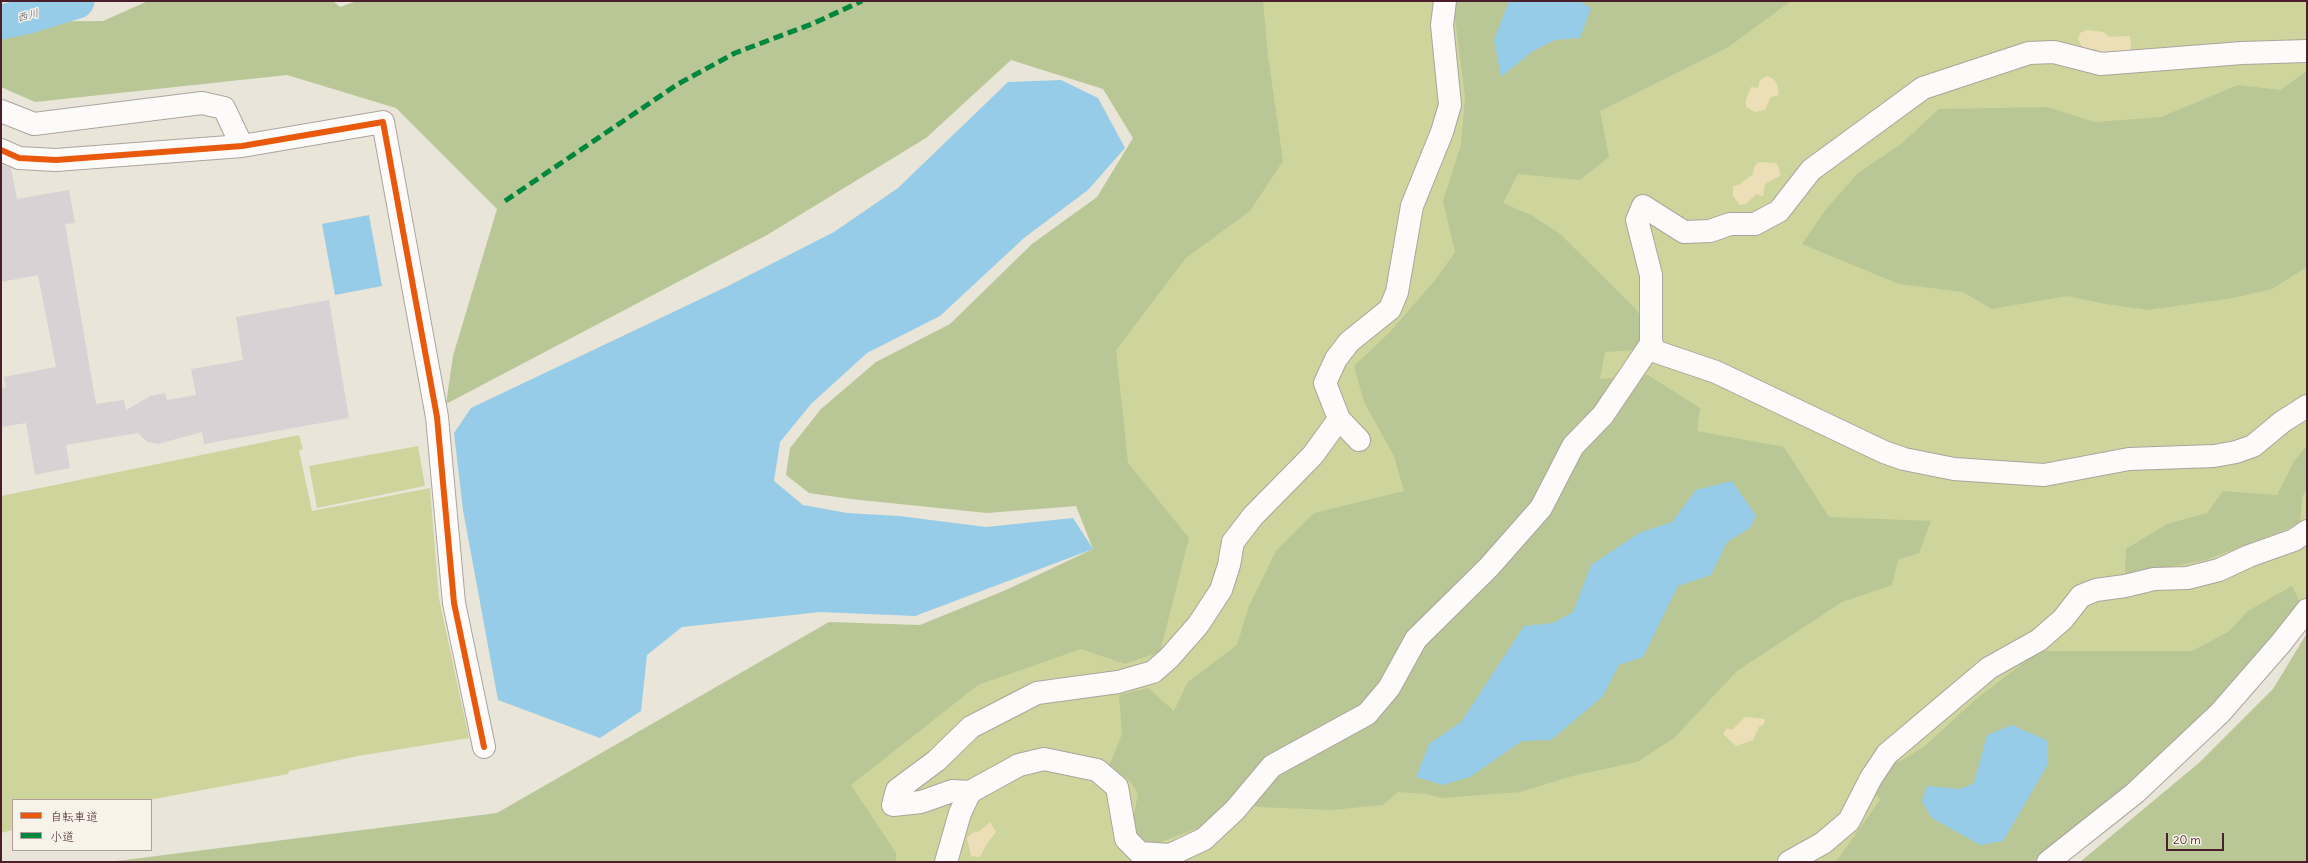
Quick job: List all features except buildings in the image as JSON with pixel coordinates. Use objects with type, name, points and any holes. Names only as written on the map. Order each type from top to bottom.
[{"type":"street","points":[[1358,440],[1340,419],[1326,383],[1336,359],[1349,342],[1390,309],[1397,292],[1412,206],[1442,132],[1450,105],[1442,24],[1445,1]]},
{"type":"street","points":[[1340,419],[1313,456],[1253,516],[1233,542],[1229,565],[1221,590],[1198,625],[1169,658],[1153,672],[1118,682],[1037,693],[970,727],[936,761],[897,790],[893,805],[921,802],[952,792],[970,792],[1019,765],[1044,759],[1097,770],[1116,788],[1126,839],[1140,853],[1170,854],[1204,839],[1235,810],[1272,766],[1367,714],[1389,688],[1416,639],[1489,567],[1541,508],[1573,446],[1602,415],[1651,344],[1651,276],[1637,220],[1643,206],[1684,232],[1710,231],[1730,224],[1756,224],[1779,211],[1811,170],[1923,88],[2029,53],[2054,52],[2101,64],[2242,53],[2307,51]]},
{"type":"street","points":[[1,111],[34,124],[202,103],[224,108],[242,146]]},
{"type":"street","points":[[1,150],[19,158],[40,160],[242,146],[382,122],[437,417],[454,603],[484,747]]},
{"type":"street","points":[[1651,344],[1657,352],[1716,372],[1884,452],[1904,459],[1954,469],[2044,475],[2129,459],[2214,456],[2236,452],[2254,446],[2282,422],[2307,406]]},
{"type":"street","points":[[1789,862],[1823,843],[1849,821],[1871,778],[1887,754],[1989,668],[2039,640],[2063,619],[2081,596],[2096,590],[2124,586],[2154,579],[2187,578],[2219,570],[2271,547],[2294,540],[2307,531]]},
{"type":"street","points":[[2048,862],[2135,792],[2220,713],[2281,643],[2307,610]]},
{"type":"street","points":[[946,862],[960,813],[970,792]]},
{"type":"green space","points":[[148,1],[333,1],[340,7],[357,1],[1263,1],[1268,56],[1283,161],[1250,211],[1186,258],[1116,350],[1128,463],[1189,538],[1160,652],[1125,664],[1081,649],[978,685],[851,785],[896,853],[896,862],[109,862],[497,813],[829,622],[920,625],[1006,590],[1093,549],[1076,506],[987,513],[851,499],[809,493],[786,475],[790,448],[821,409],[876,362],[950,324],[1032,244],[1097,197],[1133,138],[1103,89],[1011,60],[926,138],[767,235],[446,404],[453,356],[497,209],[396,108],[287,75],[35,102],[1,87],[1,22],[103,21]]},
{"type":"green space","points":[[1219,1],[2307,1],[2307,620],[2264,679],[2189,755],[2055,862],[773,862],[828,725],[1129,566],[1032,445]]},
{"type":"green space","points":[[1456,1],[1791,1],[1727,48],[1600,111],[1609,157],[1580,180],[1518,174],[1503,203],[1531,215],[1559,233],[1637,310],[1645,331],[1637,350],[1605,352],[1600,379],[1648,375],[1700,408],[1697,431],[1784,447],[1829,517],[1931,521],[1919,553],[1898,560],[1892,585],[1842,602],[1737,671],[1674,738],[1637,762],[1572,776],[1520,792],[1441,798],[1427,794],[1398,792],[1383,805],[1332,810],[1258,807],[1233,797],[1198,828],[1150,846],[1137,836],[1133,819],[1138,794],[1131,782],[1109,766],[1122,734],[1119,695],[1148,688],[1174,711],[1188,682],[1237,645],[1249,606],[1276,551],[1314,513],[1404,491],[1394,456],[1364,402],[1354,366],[1389,333],[1436,279],[1455,252],[1443,201],[1461,145],[1465,97],[1454,11]]},
{"type":"green space","points":[[2307,71],[2307,267],[2272,289],[2233,298],[2148,310],[2106,304],[2067,296],[1992,309],[1963,292],[1899,284],[1802,244],[1826,209],[1858,173],[1901,144],[1939,109],[2047,107],[2095,122],[2161,117],[2238,85],[2280,90]]},
{"type":"green space","points":[[299,435],[303,449],[299,450],[312,511],[430,488],[439,598],[469,738],[358,756],[289,771],[288,774],[152,799],[12,799],[12,830],[1,833],[1,496]]},
{"type":"green space","points":[[2307,445],[2307,486],[2302,498],[2300,524],[2206,560],[2125,575],[2126,549],[2167,524],[2207,513],[2223,491],[2277,495],[2293,463]]},
{"type":"green space","points":[[418,446],[425,486],[317,508],[309,466]]},
{"type":"green space","points":[[2292,586],[2303,608],[2216,712],[2055,849],[2037,862],[1834,862],[1838,859],[1880,800],[1874,791],[1890,765],[1902,760],[1925,746],[1976,699],[2039,651],[2192,651],[2228,632],[2248,611]]},
{"type":"green space","points":[[2307,633],[2307,862],[2080,862],[2200,762],[2273,689]]},
{"type":"sand","points":[[2087,30],[2103,32],[2110,37],[2130,36],[2131,49],[2127,54],[2105,56],[2095,49],[2083,49],[2078,39],[2080,33]]},
{"type":"sand","points":[[1767,76],[1774,79],[1779,95],[1771,97],[1765,110],[1755,112],[1746,107],[1746,100],[1751,87],[1758,88],[1760,80]]},
{"type":"sand","points":[[1758,162],[1776,163],[1779,168],[1780,176],[1765,184],[1763,196],[1756,194],[1746,204],[1740,205],[1733,196],[1733,186],[1739,185],[1753,174],[1754,167]]},
{"type":"sand","points":[[1745,717],[1765,719],[1764,724],[1759,727],[1753,740],[1736,746],[1723,734],[1727,728],[1732,730]]},
{"type":"sand","points":[[990,822],[996,832],[986,845],[980,857],[971,856],[967,838],[972,833],[980,831]]},
{"type":"water","points":[[1509,1],[1579,1],[1591,8],[1580,38],[1555,40],[1533,51],[1501,77],[1494,40]]},
{"type":"water","points":[[1061,80],[1098,98],[1125,148],[1088,190],[1024,238],[940,316],[867,353],[811,404],[780,442],[774,481],[803,505],[847,513],[899,516],[986,527],[1073,518],[1093,549],[915,616],[820,612],[682,627],[647,655],[641,711],[600,738],[498,700],[463,510],[454,433],[471,408],[728,286],[834,232],[898,188],[1008,82]]},
{"type":"water","points":[[369,215],[382,286],[335,295],[322,224]]},
{"type":"water","points":[[1732,481],[1756,516],[1750,528],[1727,542],[1711,575],[1678,586],[1643,657],[1619,665],[1603,696],[1551,740],[1522,741],[1470,777],[1443,785],[1416,777],[1429,744],[1461,722],[1524,626],[1553,623],[1573,612],[1591,565],[1639,533],[1672,522],[1696,490]]},
{"type":"water","points":[[2012,725],[2048,741],[2047,766],[2003,841],[1980,845],[1932,818],[1922,801],[1927,786],[1960,789],[1974,783],[1987,735]]},
{"type":"waterway","name":"西川","points":[[1,22],[29,16],[77,1]]},
{"type":"marked path","points":[[505,201],[678,84],[735,53],[812,24],[862,1]]},
{"type":"cycle path","points":[[1,150],[19,158],[56,160],[242,146],[383,122],[437,417],[454,603],[484,747]]}]
